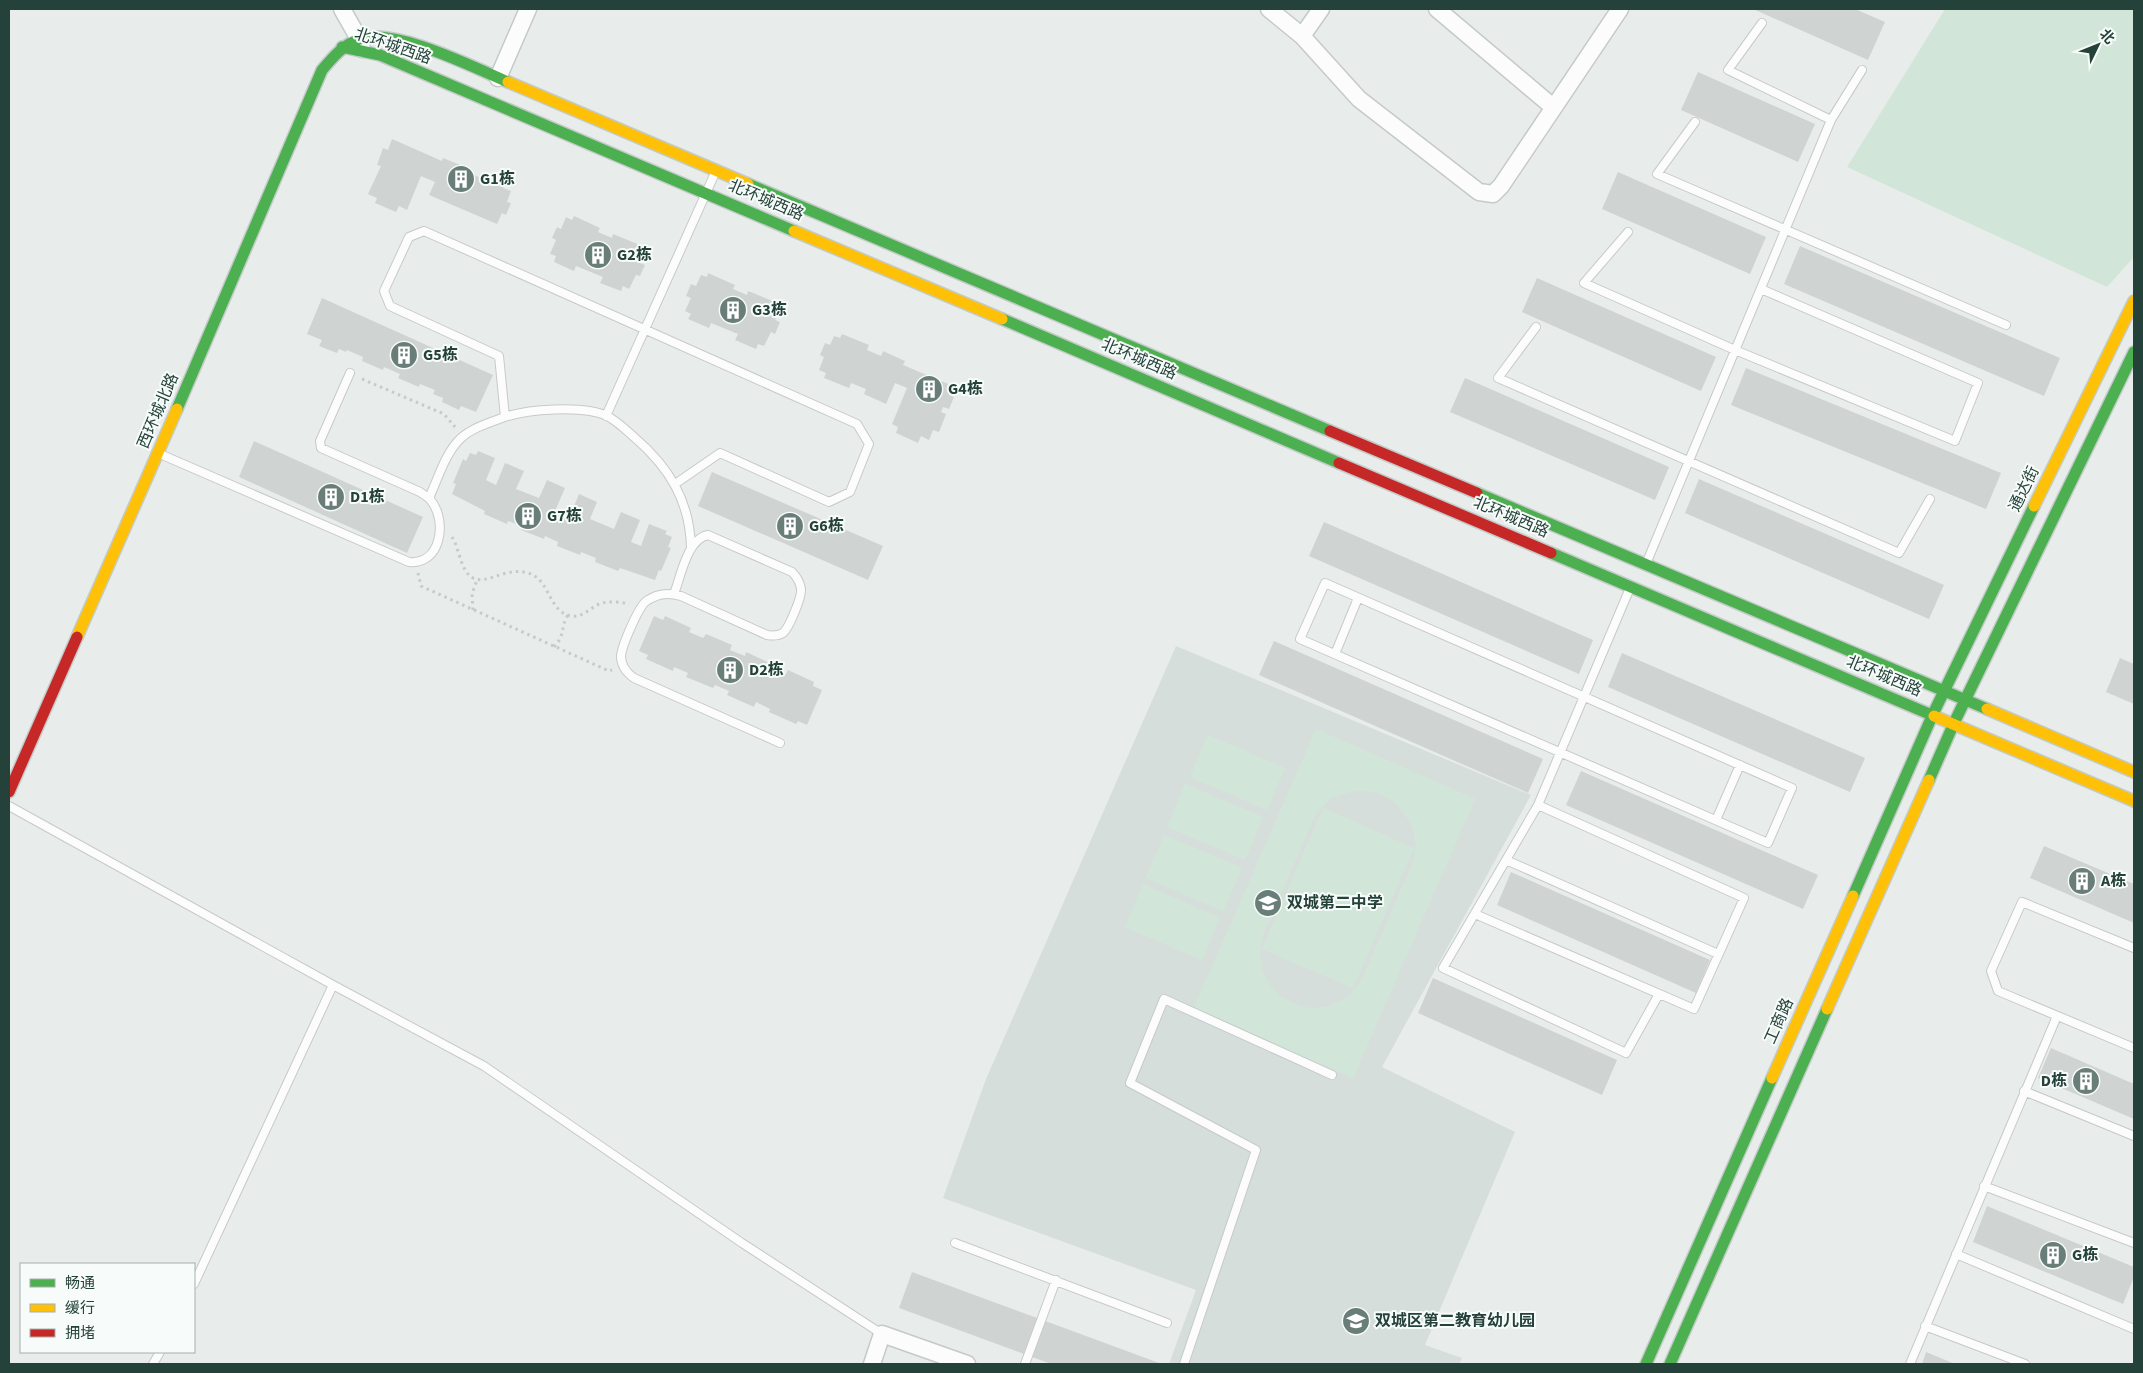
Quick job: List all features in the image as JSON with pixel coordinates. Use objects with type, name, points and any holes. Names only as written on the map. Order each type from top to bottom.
[{"type":"main road","name":"北环城西路","points":[[342,47],[361,44],[376,35],[401,39],[498,78],[2134,772]]},
{"type":"main road","name":"北环城西路","points":[[361,44],[380,55],[706,192],[2134,801]]},
{"type":"main road","name":"西环城北路","points":[[9,792],[158,453],[322,70],[332,56],[342,47]]},
{"type":"main road","name":"通达街","points":[[1943,692],[2134,301]]},
{"type":"main road","points":[[1670,1364],[1954,723],[2134,352]]},
{"type":"main road","name":"工商路","points":[[1646,1364],[1943,692]]},
{"type":"street","points":[[342,9],[361,44]]},
{"type":"street","points":[[498,78],[528,9]]},
{"type":"street","points":[[1269,9],[1302,36],[1359,99],[1479,192],[1492,194],[1501,186],[1620,9]]},
{"type":"street","points":[[1302,36],[1321,9]]},
{"type":"street","points":[[1436,9],[1553,106]]},
{"type":"street","points":[[872,1364],[882,1334],[967,1364]]},
{"type":"lane","points":[[1762,23],[1728,70],[1831,120]]},
{"type":"lane","points":[[1646,566],[1831,120],[1862,70]]},
{"type":"lane","points":[[1695,122],[1657,174],[2006,325]]},
{"type":"lane","points":[[606,416],[716,171]]},
{"type":"lane","points":[[505,417],[499,356],[390,306],[384,291],[409,237],[424,231],[857,424],[868,444],[850,492],[829,502],[720,453],[675,484]]},
{"type":"lane","points":[[1628,232],[1584,283],[1736,350],[1956,441],[1978,383],[1761,289]]},
{"type":"lane","points":[[1536,326],[1498,378],[1899,553],[1930,499]]},
{"type":"lane","points":[[158,453],[409,562],[416,563],[422,561],[433,552],[440,539],[441,527],[438,513],[429,498],[420,492],[321,448],[320,441],[350,373]]},
{"type":"lane","points":[[429,498],[453,446],[462,437],[505,417],[515,413],[544,410],[606,416],[626,429],[657,458],[675,484],[688,522],[691,548]]},
{"type":"lane","points":[[674,594],[691,548],[701,536],[708,535],[792,572],[800,583],[800,597],[786,630],[774,636],[767,635],[668,592],[646,600],[641,607],[621,656],[622,665],[626,672],[634,678],[780,742]]},
{"type":"lane","points":[[1325,583],[1584,697],[1792,788],[1768,844],[1300,639],[1325,583]]},
{"type":"lane","points":[[1631,586],[1538,805],[1442,968],[1626,1053],[1659,994]]},
{"type":"lane","points":[[1335,654],[1358,598]]},
{"type":"lane","points":[[1716,820],[1740,765]]},
{"type":"lane","points":[[1475,914],[1694,1009],[1744,898],[1538,805]]},
{"type":"lane","points":[[9,806],[484,1066],[742,1243],[882,1334]]},
{"type":"lane","points":[[1506,860],[1718,954]]},
{"type":"lane","points":[[2134,948],[2022,902],[1991,970],[1998,991],[2134,1048]]},
{"type":"lane","points":[[195,1282],[333,985]]},
{"type":"lane","points":[[1184,1364],[1256,1150],[1130,1084],[1164,999],[1332,1075]]},
{"type":"lane","points":[[1910,1364],[2057,1016]]},
{"type":"lane","points":[[2024,1091],[2134,1136]]},
{"type":"lane","points":[[1984,1186],[2134,1243]]},
{"type":"lane","points":[[955,1243],[1167,1322]]},
{"type":"lane","points":[[1956,1254],[2134,1329]]},
{"type":"lane","points":[[1026,1364],[1056,1280]]},
{"type":"lane","points":[[1925,1326],[2025,1364]]},
{"type":"lane","points":[[153,1364],[159,1353]]},
{"type":"path","points":[[350,373],[444,414],[462,437]]},
{"type":"path","points":[[441,527],[454,539],[467,574],[477,580],[510,572],[532,575],[542,582],[558,609],[568,615],[581,615],[603,603],[615,602],[641,607]]},
{"type":"path","points":[[416,563],[421,586],[609,671],[622,665]]},
{"type":"path","points":[[473,610],[472,594],[477,580]]},
{"type":"path","points":[[554,646],[563,636],[564,624],[568,615]]},
{"type":"shaded area","name":"双城第二中学","points":[[1176,646],[1531,795],[1382,1067],[1515,1132],[1425,1345],[1462,1358],[1459,1364],[1169,1364],[1196,1290],[943,1198],[986,1079]]},
{"type":"green space","points":[[1945,9],[2134,9],[2134,257],[2107,287],[1847,167]]},
{"type":"green space","points":[[1316,729],[1475,799],[1353,1078],[1194,1008]],"holes":[[[1357,790],[1379,793],[1397,804],[1411,823],[1416,842],[1413,862],[1363,977],[1349,995],[1331,1005],[1313,1008],[1294,1004],[1278,994],[1267,979],[1260,960],[1262,937],[1316,813],[1331,798]]]},
{"type":"green space","points":[[1208,735],[1285,768],[1267,810],[1190,777]]},
{"type":"green space","points":[[1185,784],[1263,817],[1245,860],[1167,827]]},
{"type":"green space","points":[[1323,808],[1414,848],[1353,988],[1262,949]]},
{"type":"green space","points":[[1164,835],[1242,868],[1223,911],[1146,878]]},
{"type":"green space","points":[[1143,884],[1220,918],[1202,960],[1125,927]]},
{"type":"building","points":[[1753,9],[1855,9],[1885,22],[1868,60]]},
{"type":"building","points":[[1698,72],[1815,124],[1798,162],[1681,110]]},
{"type":"building","name":"G1栋","points":[[392,139],[442,161],[443,158],[465,167],[463,171],[479,177],[480,174],[505,185],[503,188],[511,191],[507,202],[511,203],[506,215],[502,213],[497,224],[429,195],[435,182],[421,176],[407,210],[399,206],[396,212],[375,203],[377,198],[368,194],[381,166],[377,165],[383,148],[388,150]]},
{"type":"building","points":[[1618,172],[1766,237],[1750,274],[1602,209]]},
{"type":"building","name":"G2栋","points":[[574,216],[600,228],[598,232],[612,238],[613,234],[640,245],[638,249],[645,252],[640,263],[645,265],[640,276],[636,275],[629,289],[623,286],[621,291],[600,283],[603,277],[576,266],[574,271],[554,262],[556,256],[550,254],[556,240],[552,238],[557,227],[561,229],[566,217],[572,220]]},
{"type":"building","points":[[1800,246],[2060,358],[2044,396],[1784,284]]},
{"type":"building","name":"G3栋","points":[[708,273],[735,285],[733,289],[747,295],[748,291],[775,302],[773,306],[780,309],[775,320],[780,322],[775,334],[771,332],[764,346],[758,344],[756,349],[735,340],[738,334],[711,323],[709,328],[688,319],[691,314],[685,311],[691,298],[686,296],[691,284],[696,286],[701,275],[707,277]]},
{"type":"building","points":[[1537,278],[1716,357],[1701,391],[1522,312]]},
{"type":"building","name":"G5栋","points":[[322,298],[493,375],[476,412],[461,406],[459,410],[442,402],[443,398],[433,394],[435,390],[420,384],[419,387],[398,378],[400,374],[384,367],[383,370],[362,361],[363,357],[347,350],[346,352],[339,349],[337,353],[319,346],[322,340],[307,334]]},
{"type":"building","name":"G4栋","points":[[842,334],[869,345],[867,350],[881,356],[883,351],[905,361],[903,365],[953,386],[949,395],[954,397],[949,409],[943,407],[941,412],[946,414],[939,432],[933,430],[929,440],[921,436],[918,443],[896,433],[898,427],[892,424],[907,388],[895,383],[886,404],[864,394],[866,389],[851,383],[849,388],[824,378],[826,373],[819,370],[824,357],[820,355],[825,343],[830,345],[834,336],[840,338]]},
{"type":"building","points":[[1746,368],[2001,473],[1986,509],[1731,405]]},
{"type":"building","points":[[1465,378],[1669,467],[1655,500],[1450,412]]},
{"type":"building","name":"D1栋","points":[[254,441],[423,517],[407,553],[239,477]]},
{"type":"building","name":"G7栋","points":[[478,451],[495,458],[486,480],[496,485],[505,463],[524,471],[516,489],[539,498],[547,480],[565,488],[555,511],[572,518],[574,512],[572,511],[579,494],[597,502],[590,519],[614,529],[621,512],[640,520],[631,542],[641,546],[649,524],[667,531],[665,534],[672,537],[668,547],[671,548],[655,580],[620,568],[618,571],[595,562],[596,558],[581,552],[580,555],[557,546],[558,542],[545,536],[544,539],[521,530],[522,526],[508,521],[507,524],[484,514],[485,511],[452,494],[456,484],[453,483],[463,459],[466,461],[470,453],[476,455]]},
{"type":"building","name":"G6栋","points":[[712,472],[883,546],[868,580],[698,506]]},
{"type":"building","points":[[1699,479],[1944,585],[1929,619],[1685,513]]},
{"type":"building","points":[[1324,522],[1593,640],[1579,674],[1309,556]]},
{"type":"building","name":"D2栋","points":[[654,616],[663,620],[665,616],[691,628],[689,632],[703,638],[706,634],[732,645],[730,650],[745,656],[746,652],[772,664],[771,667],[786,674],[788,670],[814,682],[813,686],[822,690],[807,725],[798,721],[796,724],[769,712],[770,709],[756,702],[754,707],[727,695],[729,691],[715,685],[713,688],[686,677],[688,673],[674,667],[673,671],[646,659],[648,655],[639,651]]},
{"type":"building","points":[[1274,641],[1543,759],[1528,793],[1259,675]]},
{"type":"building","points":[[1622,653],[1865,758],[1850,792],[1608,687]]},
{"type":"building","points":[[2120,658],[2134,664],[2134,704],[2106,692]]},
{"type":"building","points":[[1581,771],[1818,875],[1803,909],[1566,805]]},
{"type":"building","name":"A栋","points":[[2044,846],[2134,884],[2134,923],[2030,878]]},
{"type":"building","points":[[1511,872],[1710,960],[1696,993],[1497,905]]},
{"type":"building","points":[[1433,978],[1617,1060],[1602,1095],[1418,1013]]},
{"type":"building","name":"D栋","points":[[2051,1048],[2134,1084],[2134,1119],[2038,1078]]},
{"type":"building","name":"G栋","points":[[1987,1206],[2134,1267],[2134,1277],[2123,1304],[1973,1242]]},
{"type":"building","points":[[912,1272],[1162,1364],[1051,1364],[899,1308]]},
{"type":"building","points":[[1926,1352],[1955,1364],[1922,1364]]},
{"type":"traffic: fast","points":[[177,409],[322,70],[335,56],[349,44],[360,39],[375,37],[393,39],[434,51],[508,82]]},
{"type":"traffic: fast","points":[[342,47],[380,55],[794,231]]},
{"type":"traffic: fast","points":[[748,184],[1330,431]]},
{"type":"traffic: fast","points":[[1002,319],[1339,463]]},
{"type":"traffic: fast","points":[[1929,780],[1954,723],[2134,352]]},
{"type":"traffic: fast","points":[[1477,493],[1987,709]]},
{"type":"traffic: fast","points":[[1853,896],[1933,714],[2034,506]]},
{"type":"traffic: fast","points":[[1551,553],[1934,716]]},
{"type":"traffic: fast","points":[[1670,1364],[1827,1009]]},
{"type":"traffic: fast","points":[[1646,1364],[1772,1078]]},
{"type":"traffic: slow","points":[[508,82],[748,184]]},
{"type":"traffic: slow","points":[[794,231],[1002,319]]},
{"type":"traffic: slow","points":[[2034,506],[2134,301]]},
{"type":"traffic: slow","points":[[77,637],[177,409]]},
{"type":"traffic: slow","points":[[1987,709],[2134,772]]},
{"type":"traffic: slow","points":[[1934,716],[2134,801]]},
{"type":"traffic: slow","points":[[1827,1009],[1929,780]]},
{"type":"traffic: slow","points":[[1772,1078],[1853,896]]},
{"type":"traffic: jam","points":[[1330,431],[1477,493]]},
{"type":"traffic: jam","points":[[1339,463],[1551,553]]},
{"type":"traffic: jam","points":[[9,792],[77,637]]},
{"type":"place","name":"G1栋","points":[[461,179]]},
{"type":"place","name":"G2栋","points":[[598,255]]},
{"type":"place","name":"G3栋","points":[[733,310]]},
{"type":"place","name":"G5栋","points":[[404,355]]},
{"type":"place","name":"G4栋","points":[[929,389]]},
{"type":"place","name":"D1栋","points":[[331,497]]},
{"type":"place","name":"G7栋","points":[[528,516]]},
{"type":"place","name":"G6栋","points":[[790,526]]},
{"type":"place","name":"D2栋","points":[[730,670]]},
{"type":"place","name":"A栋","points":[[2082,881]]},
{"type":"place","name":"双城第二中学","points":[[1268,903]]},
{"type":"place","name":"D栋","points":[[2086,1081]]},
{"type":"place","name":"G栋","points":[[2053,1255]]},
{"type":"place","name":"双城区第二教育幼儿园","points":[[1356,1321]]}]
